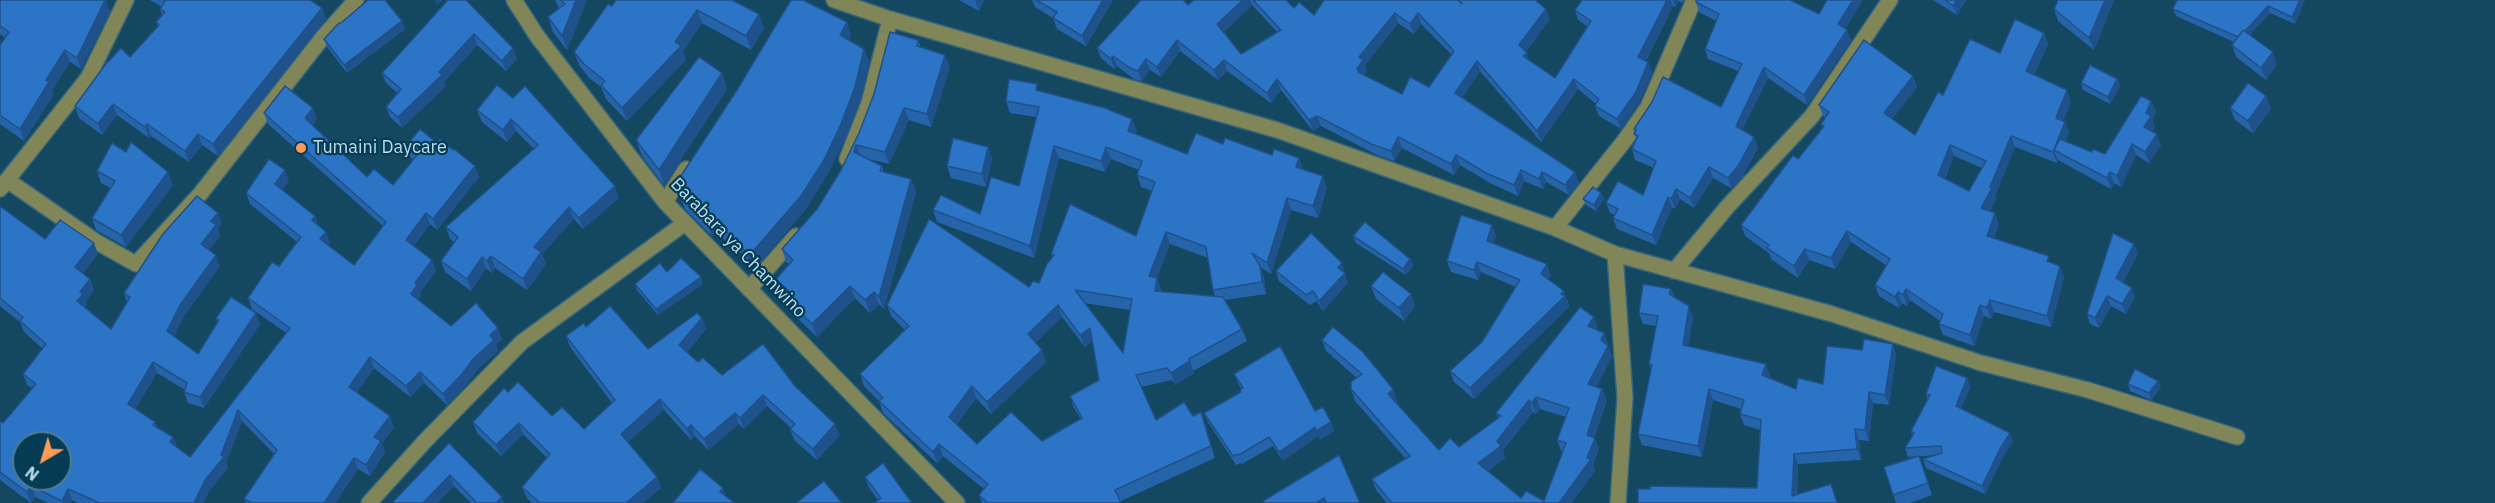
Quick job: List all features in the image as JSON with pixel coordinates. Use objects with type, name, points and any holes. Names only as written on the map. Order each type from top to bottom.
[{"type":"street","points":[[126,0],[88,78],[3,184],[136,264],[201,193],[323,37],[356,0]]},
{"type":"street","name":"Barabara ya Chamwino","points":[[514,0],[537,36],[664,202],[957,503]]},
{"type":"street","points":[[834,0],[890,19],[1277,130],[1555,228],[1615,254],[1832,314],[1981,363],[2088,390],[2237,437]]},
{"type":"street","points":[[1555,228],[1625,140],[1648,106],[1694,0]]},
{"type":"street","points":[[1674,271],[1728,206],[1812,116],[1890,0]]},
{"type":"street","points":[[842,169],[869,103],[890,19]]},
{"type":"street","points":[[664,202],[695,155]]},
{"type":"street","points":[[749,289],[807,223]]},
{"type":"street","points":[[369,503],[425,441],[522,342],[685,224]]},
{"type":"street","points":[[1615,254],[1625,398],[1618,503]]},
{"type":"building","points":[[0,0],[105,0],[77,58],[65,50],[46,80],[49,82],[20,129],[0,115],[0,45],[9,32],[0,26]]},
{"type":"building","points":[[164,0],[310,0],[322,8],[213,144],[198,134],[185,151],[147,124],[145,127],[113,104],[98,124],[75,106],[105,65],[121,48],[130,57],[159,25],[156,22],[165,12],[160,9]]},
{"type":"building","points":[[368,0],[385,0],[402,21],[344,65],[324,39],[339,23]]},
{"type":"building","points":[[448,0],[466,0],[513,48],[502,61],[474,34],[439,72],[442,75],[398,117],[386,107],[401,89],[382,73]]},
{"type":"building","points":[[561,0],[576,0],[562,36],[548,17],[565,4]]},
{"type":"building","points":[[616,0],[732,0],[759,14],[746,36],[697,10],[675,42],[681,46],[622,108],[601,85],[605,81],[584,64],[574,52],[608,4],[612,6]]},
{"type":"building","points":[[791,0],[803,0],[847,22],[840,35],[864,49],[855,87],[824,160],[801,196],[748,257],[740,243],[711,219],[707,223],[681,196],[684,192],[675,185],[737,90]]},
{"type":"building","points":[[1036,0],[1103,0],[1082,36],[1053,18],[1057,12]]},
{"type":"building","points":[[1141,0],[1183,0],[1188,5],[1194,0],[1243,0],[1217,24],[1241,54],[1281,30],[1253,0],[1286,0],[1294,8],[1299,2],[1314,15],[1324,0],[1458,0],[1462,4],[1460,0],[1535,0],[1546,9],[1519,45],[1527,53],[1523,56],[1555,78],[1591,21],[1575,10],[1582,0],[1667,0],[1638,57],[1648,62],[1636,92],[1617,119],[1595,106],[1599,99],[1574,79],[1537,131],[1477,61],[1455,93],[1575,172],[1565,185],[1542,172],[1539,179],[1521,170],[1514,185],[1486,173],[1456,155],[1451,164],[1398,137],[1391,151],[1371,144],[1317,116],[1309,120],[1277,79],[1267,93],[1224,60],[1214,70],[1177,40],[1157,67],[1146,59],[1138,71],[1113,56],[1111,59],[1097,48]],"holes":[[[1395,13],[1410,24],[1418,13],[1454,51],[1429,87],[1410,77],[1402,94],[1358,72],[1357,69],[1363,60],[1359,57]]]},
{"type":"building","points":[[1696,0],[1790,0],[1819,14],[1827,0],[1853,0],[1838,24],[1847,30],[1804,95],[1764,67],[1736,126],[1754,137],[1738,166],[1728,178],[1709,167],[1690,198],[1676,189],[1671,199],[1668,197],[1652,235],[1613,218],[1618,209],[1606,203],[1618,181],[1643,195],[1656,161],[1632,149],[1638,136],[1634,134],[1636,130],[1634,129],[1652,102],[1663,77],[1721,107],[1742,64],[1705,49],[1719,14]]},
{"type":"building","points":[[1945,0],[1957,0],[1953,6]]},
{"type":"building","points":[[2058,0],[2105,0],[2089,38],[2054,9]]},
{"type":"building","points":[[2177,0],[2300,0],[2292,17],[2268,6],[2238,37],[2173,9]]},
{"type":"building","points":[[2015,19],[2044,33],[2026,71],[2067,90],[2056,118],[2065,122],[2053,152],[2011,136],[1990,187],[1992,188],[1981,208],[1995,213],[1987,236],[2049,256],[2047,261],[2060,266],[2047,316],[1990,300],[1987,308],[1980,305],[1970,335],[1939,324],[1943,314],[1906,289],[1903,295],[1898,292],[1895,297],[1875,285],[1890,259],[1847,231],[1831,258],[1805,249],[1794,266],[1767,248],[1769,245],[1741,225],[1793,155],[1798,159],[1824,126],[1821,124],[1829,112],[1819,105],[1864,40],[1913,76],[1884,113],[1915,135],[1938,92],[1943,95],[1970,39],[2000,53]],"holes":[[[1950,145],[1986,161],[1969,191],[1938,175]]]},
{"type":"building","points":[[2243,30],[2273,52],[2261,68],[2232,45]]},
{"type":"building","points":[[890,32],[918,40],[917,46],[945,55],[927,114],[904,108],[885,152],[856,145],[854,152],[882,166],[880,171],[911,179],[879,297],[874,292],[865,300],[850,286],[812,324],[788,300],[793,295],[776,279],[793,260],[782,249],[817,209],[841,170],[874,94]]},
{"type":"building","points":[[699,57],[722,73],[659,170],[636,140]]},
{"type":"building","points":[[2090,65],[2117,79],[2108,97],[2081,83]]},
{"type":"building","points":[[1009,79],[1037,84],[1036,90],[1105,108],[1132,119],[1128,131],[1187,154],[1196,133],[1223,144],[1225,138],[1272,155],[1274,149],[1299,158],[1296,167],[1323,176],[1313,206],[1287,198],[1267,263],[1252,253],[1260,266],[1262,282],[1213,290],[1206,247],[1166,232],[1149,276],[1157,278],[1155,291],[1223,297],[1242,329],[1189,359],[1190,361],[1171,373],[1167,368],[1136,375],[1156,420],[1184,402],[1193,416],[1201,412],[1211,446],[1115,490],[1121,503],[988,503],[979,495],[988,484],[939,444],[933,452],[879,401],[883,398],[860,374],[909,326],[887,305],[929,219],[1029,287],[1033,281],[1039,283],[1047,264],[1054,255],[1051,254],[1070,204],[1136,236],[1155,182],[1137,175],[1142,161],[1106,147],[1101,161],[1054,146],[1030,246],[933,210],[941,195],[980,214],[991,177],[1019,186],[1039,107],[1006,101]],"holes":[[[1075,290],[1132,299],[1123,353]],[[1058,305],[1080,335],[1090,328],[1099,380],[1070,396],[1082,418],[1042,441],[1011,412],[977,444],[949,417],[972,386],[987,402],[1042,350],[1028,334]]]},
{"type":"building","points":[[2248,83],[2266,96],[2248,121],[2230,108]]},
{"type":"building","points":[[497,85],[513,98],[525,86],[615,186],[579,218],[569,207],[534,247],[541,252],[523,279],[491,256],[487,261],[482,257],[467,279],[441,261],[458,237],[446,227],[538,145],[511,119],[503,130],[477,110]]},
{"type":"building","points":[[285,86],[313,108],[305,118],[367,177],[374,169],[393,185],[417,155],[406,146],[420,129],[437,143],[440,139],[475,166],[433,219],[426,213],[406,240],[432,260],[415,283],[417,285],[411,294],[451,326],[476,303],[498,328],[490,335],[494,340],[474,358],[443,394],[420,372],[406,386],[370,357],[349,387],[390,416],[374,437],[381,441],[366,465],[354,458],[324,503],[253,503],[244,499],[277,450],[238,410],[221,455],[224,457],[205,480],[194,503],[100,503],[72,491],[72,431],[12,431],[12,481],[0,472],[0,421],[3,423],[36,384],[23,374],[46,344],[20,321],[23,317],[0,298],[0,206],[45,239],[60,220],[94,243],[75,267],[90,279],[80,292],[83,294],[77,301],[111,329],[130,297],[124,293],[163,234],[197,196],[218,213],[211,221],[216,225],[201,244],[216,255],[180,305],[167,331],[198,354],[219,320],[216,318],[231,297],[256,313],[200,397],[184,392],[187,383],[153,362],[128,404],[155,422],[153,425],[173,437],[170,442],[190,457],[290,328],[248,298],[272,262],[279,266],[301,237],[246,193],[269,159],[285,170],[275,184],[315,216],[312,220],[326,232],[320,239],[354,265],[386,222],[264,113]]},
{"type":"building","points":[[2141,96],[2151,101],[2146,113],[2151,116],[2144,127],[2157,134],[2145,152],[2132,144],[2117,176],[2110,172],[2107,178],[2054,150],[2060,139],[2092,152],[2093,149],[2105,154]]},
{"type":"building","points":[[953,138],[988,147],[982,174],[947,166]]},
{"type":"building","points":[[131,142],[168,172],[121,235],[92,218],[115,181],[97,171],[112,143],[126,152]]},
{"type":"building","points":[[1593,187],[1601,193],[1594,205],[1583,199]]},
{"type":"building","points":[[1461,215],[1492,225],[1487,241],[1547,264],[1541,274],[1564,291],[1561,294],[1565,296],[1470,388],[1450,371],[1482,342],[1520,280],[1477,262],[1474,270],[1447,261]]},
{"type":"building","points":[[1365,222],[1410,259],[1403,269],[1353,236]]},
{"type":"building","points":[[1311,233],[1342,263],[1338,268],[1345,273],[1319,301],[1313,291],[1306,295],[1276,271]]},
{"type":"building","points":[[2113,233],[2134,244],[2116,278],[2132,288],[2122,304],[2107,296],[2095,318],[2087,314]]},
{"type":"building","points":[[681,258],[701,277],[656,309],[635,284],[660,263],[667,272]]},
{"type":"building","points":[[1383,272],[1411,294],[1399,308],[1371,286]]},
{"type":"building","points":[[1643,284],[1671,289],[1669,294],[1689,306],[1683,345],[1766,364],[1762,375],[1796,389],[1798,378],[1823,384],[1827,346],[1862,350],[1864,339],[1893,344],[1885,395],[1869,392],[1865,430],[1855,429],[1857,449],[1794,454],[1792,496],[1831,484],[1837,503],[1638,503],[1638,489],[1650,489],[1650,486],[1757,488],[1761,420],[1740,414],[1744,400],[1709,389],[1698,446],[1638,434],[1652,365],[1649,364],[1658,316],[1639,313]]},
{"type":"building","points":[[610,306],[648,349],[697,313],[702,318],[679,345],[698,362],[703,358],[722,375],[763,344],[795,386],[835,424],[813,449],[790,429],[795,424],[763,395],[740,418],[735,413],[704,439],[691,425],[687,429],[660,399],[621,434],[657,477],[626,503],[540,503],[522,487],[550,454],[519,423],[496,445],[473,422],[504,388],[508,392],[518,382],[552,416],[562,407],[584,429],[615,400],[566,336],[584,323],[586,327]]},
{"type":"building","points":[[1580,307],[1594,317],[1588,326],[1604,333],[1601,340],[1608,346],[1588,384],[1602,389],[1587,435],[1595,438],[1587,458],[1591,459],[1559,503],[1392,503],[1372,479],[1410,456],[1351,389],[1351,382],[1362,374],[1322,340],[1333,327],[1363,352],[1393,389],[1388,394],[1439,450],[1450,438],[1459,447],[1501,416],[1496,413]],"holes":[[[1536,397],[1569,408],[1557,440],[1566,443],[1544,501],[1526,491],[1521,498],[1478,463],[1501,446],[1497,441],[1529,400],[1532,403]]]},
{"type":"building","points":[[1280,346],[1315,411],[1323,407],[1331,422],[1316,431],[1315,427],[1279,452],[1269,437],[1239,455],[1233,456],[1204,413],[1241,392],[1243,388],[1234,374]]},
{"type":"building","points":[[1936,366],[1967,378],[1956,406],[2010,433],[1982,486],[1923,459],[1942,453],[1941,446],[1905,448],[1914,433],[1911,431],[1930,395],[1926,394]]},
{"type":"building","points":[[2135,369],[2158,381],[2149,393],[2128,384]]},
{"type":"building","points":[[449,443],[502,497],[496,503],[477,503],[450,475],[423,503],[392,503]]},
{"type":"building","points":[[1339,455],[1360,503],[1327,503],[1324,498],[1316,503],[1265,503],[1263,501]]},
{"type":"building","points":[[1919,456],[1928,483],[1893,495],[1884,467]]},
{"type":"building","points":[[883,463],[912,503],[874,503],[881,498],[865,477]]},
{"type":"building","points":[[700,469],[723,488],[720,492],[735,503],[673,503]]},
{"type":"building","points":[[824,481],[842,503],[796,503]]},
{"type":"building","points":[[41,491],[67,491],[62,501]]},
{"type":"place","name":"Tumaini Daycare","points":[[301,148]]}]
